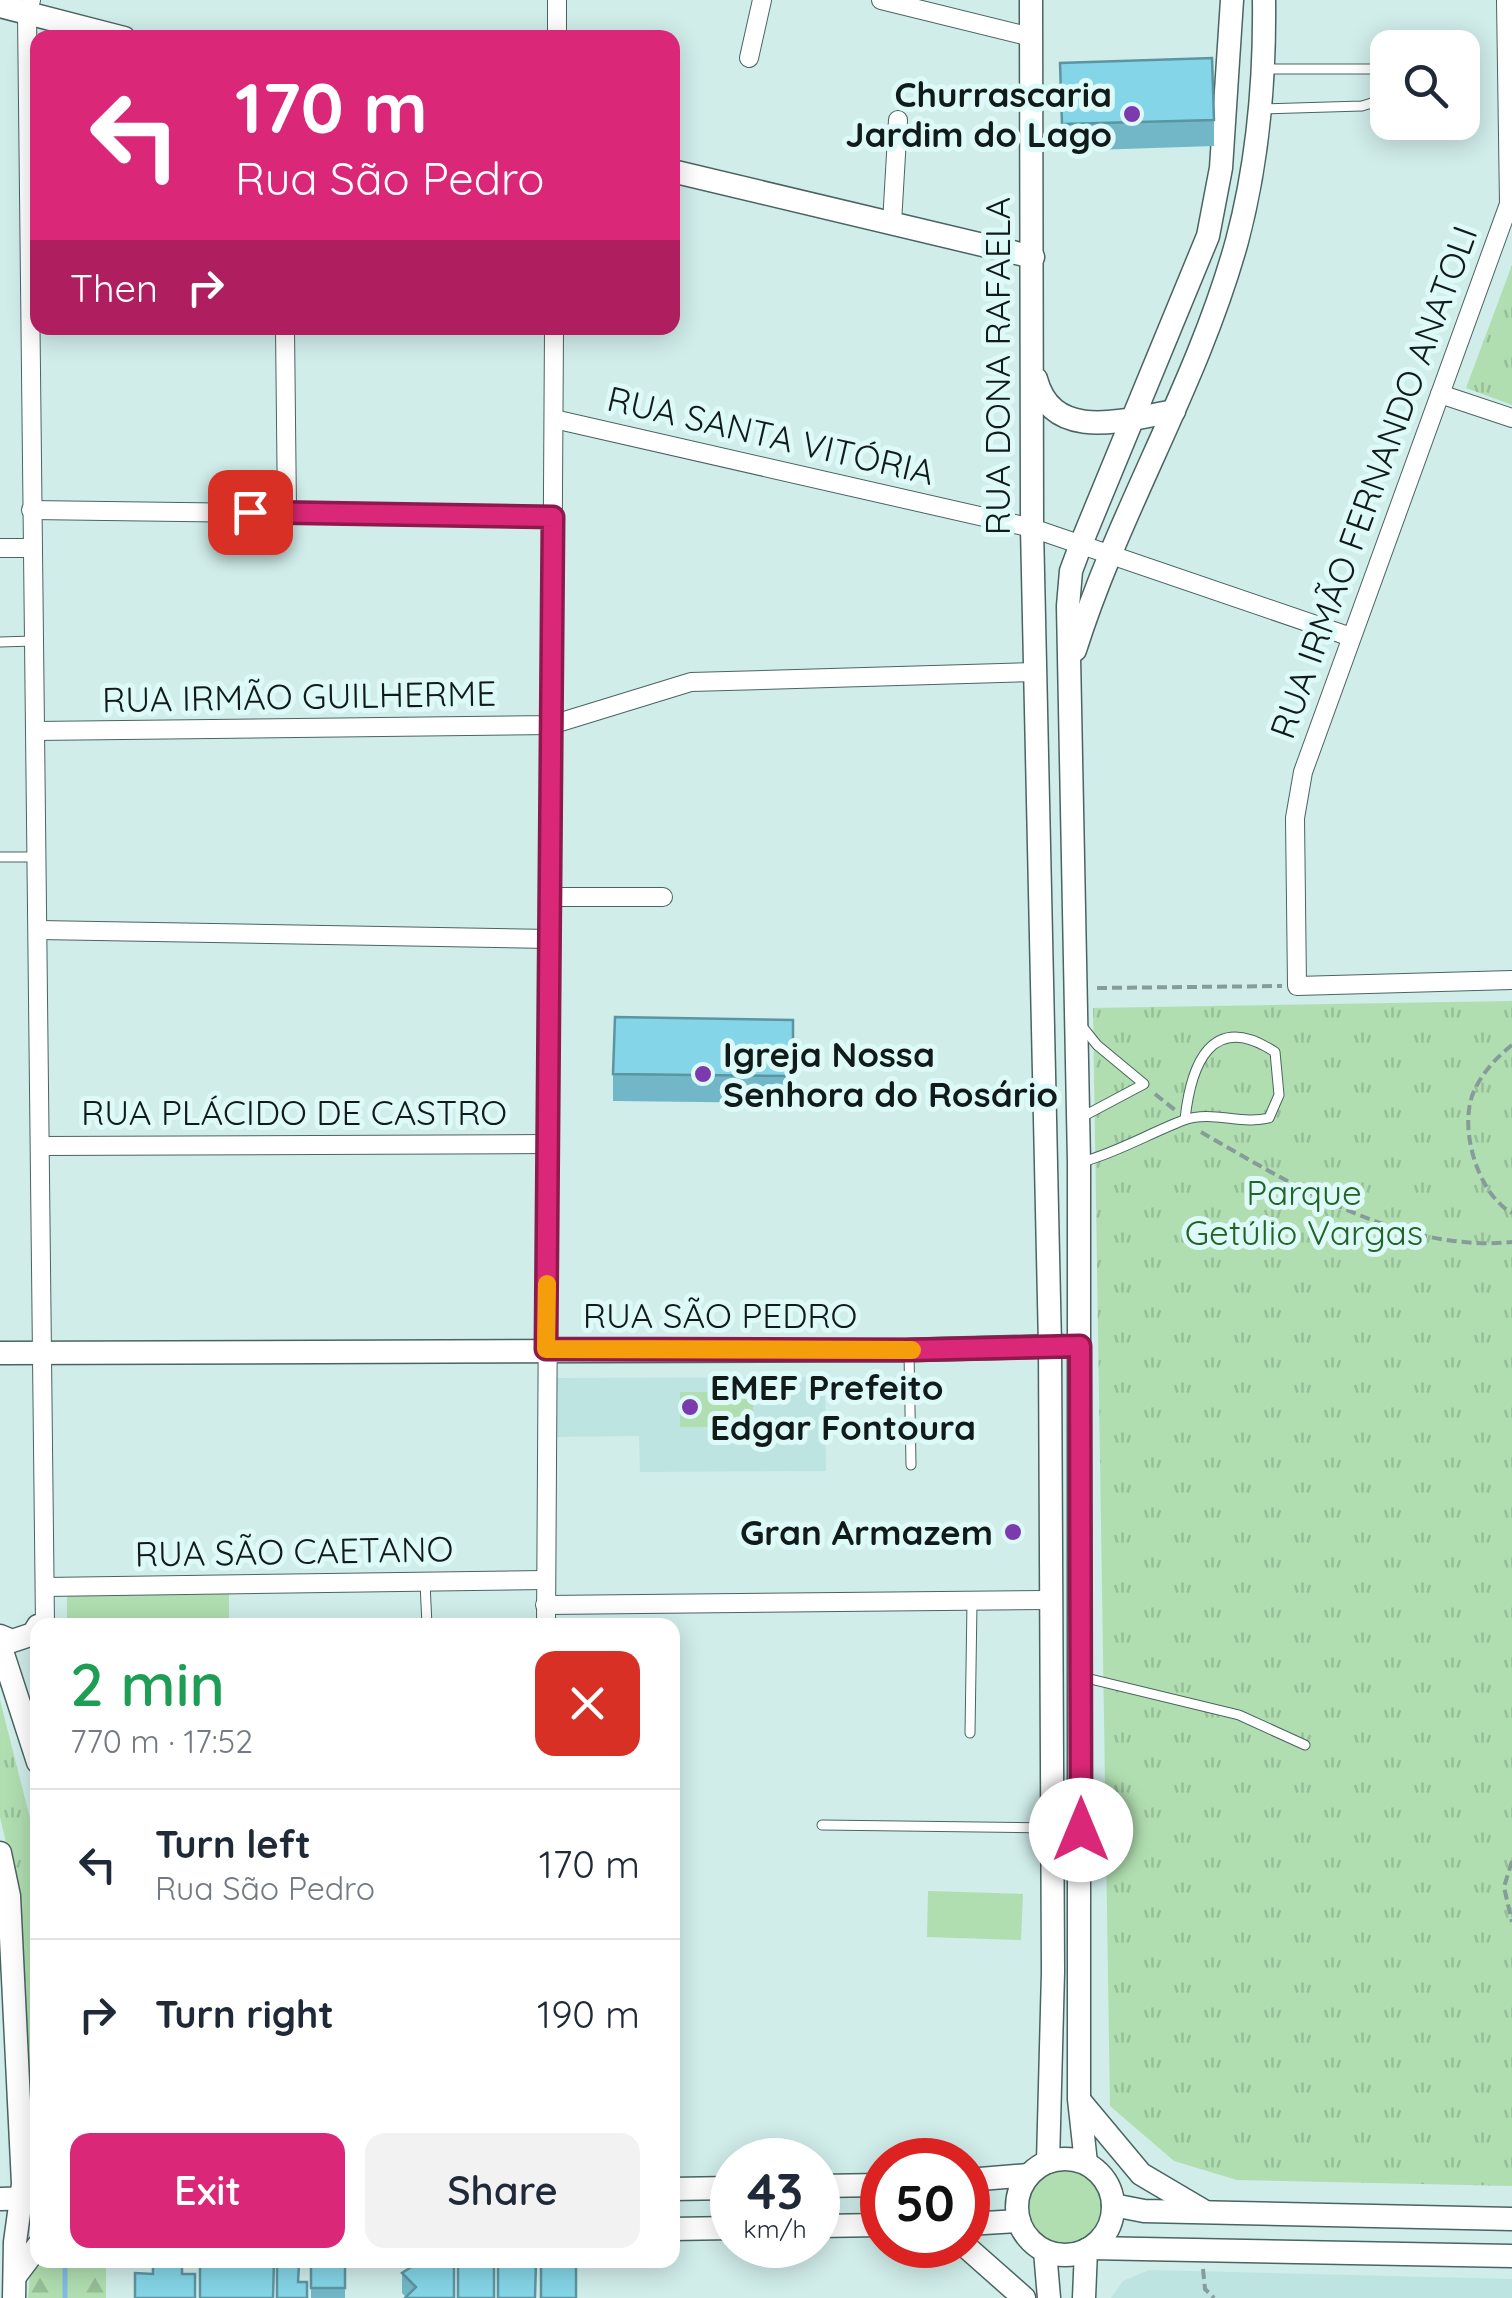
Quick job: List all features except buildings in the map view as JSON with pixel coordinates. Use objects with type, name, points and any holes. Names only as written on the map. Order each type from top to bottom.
[{"type":"main road","name":"RUA DONA RAFAELA","points":[[1031,0],[1032,528],[1050,1346],[1052,1828],[1039,2168]]},
{"type":"main road","points":[[1086,2163],[1079,2098],[1080,1163],[1066,678],[1072,571],[1208,236],[1221,168],[1232,0]]},
{"type":"main road","points":[[1066,678],[1108,554],[1174,411],[1236,243],[1265,69],[1264,0]]},
{"type":"main road","points":[[0,6],[29,7],[99,30]]},
{"type":"main road","points":[[680,173],[1033,257]]},
{"type":"main road","points":[[1034,371],[1048,405],[1062,416],[1098,424],[1174,411]]},
{"type":"main road","name":"RUA SÃO PEDRO","points":[[0,1352],[908,1350],[1080,1346]]},
{"type":"main road","points":[[0,1636],[12,1641],[30,1635]]},
{"type":"main road","points":[[0,1645],[30,1737]]},
{"type":"main road","points":[[0,1854],[10,1896],[22,2243],[14,2288]]},
{"type":"main road","points":[[1079,2098],[1141,2174],[1202,2210]]},
{"type":"main road","points":[[990,2176],[1039,2168],[1067,2158],[1086,2163],[1106,2180],[1113,2206],[1106,2232],[1088,2249],[1084,2298]]},
{"type":"main road","points":[[1039,2168],[1020,2189],[1019,2221],[1025,2233],[1045,2250],[1066,2255],[1088,2249],[1512,2256]]},
{"type":"main road","points":[[680,2188],[710,2188]]},
{"type":"main road","points":[[1113,2206],[1144,2211],[1512,2220]]},
{"type":"main road","points":[[990,2223],[1019,2221]]},
{"type":"main road","points":[[680,2230],[710,2229]]},
{"type":"main road","points":[[1045,2250],[1049,2298]]},
{"type":"main road","points":[[990,2268],[1024,2298]]},
{"type":"street","points":[[557,0],[557,30]]},
{"type":"street","points":[[750,58],[762,0]]},
{"type":"street","points":[[881,0],[1031,37]]},
{"type":"street","name":"RUA IRMÃO FERNANDO ANATOLI","points":[[1297,986],[1295,818],[1300,788],[1510,204],[1506,0]]},
{"type":"street","points":[[29,7],[30,258]]},
{"type":"street","points":[[892,223],[898,120]]},
{"type":"street","points":[[30,335],[44,1352],[45,1588],[41,1618]]},
{"type":"street","points":[[284,335],[287,513]]},
{"type":"street","points":[[546,1618],[554,335]]},
{"type":"street","points":[[1440,394],[1512,418]]},
{"type":"street","name":"RUA SANTA VITÓRIA","points":[[554,419],[1032,528],[1352,637]]},
{"type":"street","points":[[31,510],[553,517]]},
{"type":"street","points":[[0,548],[32,548]]},
{"type":"street","name":"RUA IRMÃO GUILHERME","points":[[35,731],[551,725],[691,682],[1036,672]]},
{"type":"street","points":[[550,897],[663,896]]},
{"type":"street","points":[[39,930],[550,940]]},
{"type":"street","points":[[1297,986],[1512,980]]},
{"type":"street","name":"RUA PLÁCIDO DE CASTRO","points":[[41,1146],[548,1144]]},
{"type":"street","name":"RUA SÃO CAETANO","points":[[45,1588],[545,1580]]},
{"type":"street","points":[[545,1605],[972,1604],[1050,1600]]},
{"type":"lane","points":[[1260,109],[1362,106],[1378,100],[1383,90],[1382,77],[1373,70],[1265,69]]},
{"type":"lane","points":[[0,642],[33,641]]},
{"type":"lane","points":[[0,857],[38,858]]},
{"type":"lane","points":[[1076,1020],[1097,1045],[1144,1084],[1078,1120]]},
{"type":"lane","points":[[1080,1163],[1164,1132],[1185,1120],[1226,1116],[1251,1122],[1268,1118],[1279,1095],[1275,1052],[1257,1040],[1237,1037],[1208,1048],[1193,1068],[1185,1120]]},
{"type":"lane","points":[[908,1350],[911,1465]]},
{"type":"lane","points":[[425,1582],[427,1618]]},
{"type":"lane","points":[[970,1734],[972,1604]]},
{"type":"lane","points":[[1082,1677],[1239,1715],[1305,1745]]},
{"type":"lane","points":[[822,1825],[1052,1828]]},
{"type":"path","points":[[1076,988],[1297,986]]},
{"type":"path","points":[[1512,1046],[1474,1089],[1469,1128],[1478,1168],[1496,1204],[1512,1213]]},
{"type":"path","points":[[1144,1084],[1185,1120],[1289,1183],[1404,1231],[1486,1244],[1512,1242]]},
{"type":"path","points":[[1512,1860],[1504,1886],[1512,1922]]},
{"type":"path","points":[[1202,2250],[1204,2289],[1214,2298]]},
{"type":"shaded area","name":"EMEF Prefeito Edgar Fontoura","points":[[825,1377],[826,1471],[640,1472],[639,1436],[555,1437],[555,1378]]},
{"type":"shaded area","points":[[1149,2270],[1512,2279],[1512,2298],[1111,2298],[1123,2281]]},
{"type":"green space","points":[[1512,265],[1512,405],[1466,388]]},
{"type":"green space","name":"Parque Getúlio Vargas","points":[[1512,1001],[1512,2186],[1237,2180],[1174,2161],[1110,2106],[1093,1008]]},
{"type":"green space","points":[[680,1392],[753,1392],[753,1427],[680,1427]]},
{"type":"green space","points":[[229,1594],[229,1618],[67,1618],[67,1596]]},
{"type":"green space","points":[[0,1700],[30,1818],[30,2076],[18,1894],[0,1817]]},
{"type":"green space","points":[[928,1891],[1023,1894],[1021,1940],[927,1937]]},
{"type":"green space","points":[[1065,2166],[1081,2169],[1094,2178],[1103,2191],[1103,2223],[1094,2236],[1081,2245],[1065,2248],[1049,2245],[1036,2236],[1027,2223],[1024,2207],[1027,2191],[1036,2178],[1049,2169]]},
{"type":"green space","points":[[37,2268],[106,2268],[106,2298],[28,2298],[30,2273]]},
{"type":"waterway","points":[[65,2268],[65,2298]]},
{"type":"slow traffic","points":[[547,1284],[546,1349],[912,1350]]},
{"type":"place","name":"Churrascaria Jardim do Lago","points":[[1132,114]]},
{"type":"place","name":"Igreja Nossa Senhora do Rosário","points":[[703,1074]]},
{"type":"place","name":"EMEF Prefeito Edgar Fontoura","points":[[690,1407]]},
{"type":"place","name":"Gran Armazem","points":[[1013,1532]]},
{"type":"route","points":[[250,512],[553,517],[546,1349],[908,1350],[1080,1346],[1081,1830]]}]
